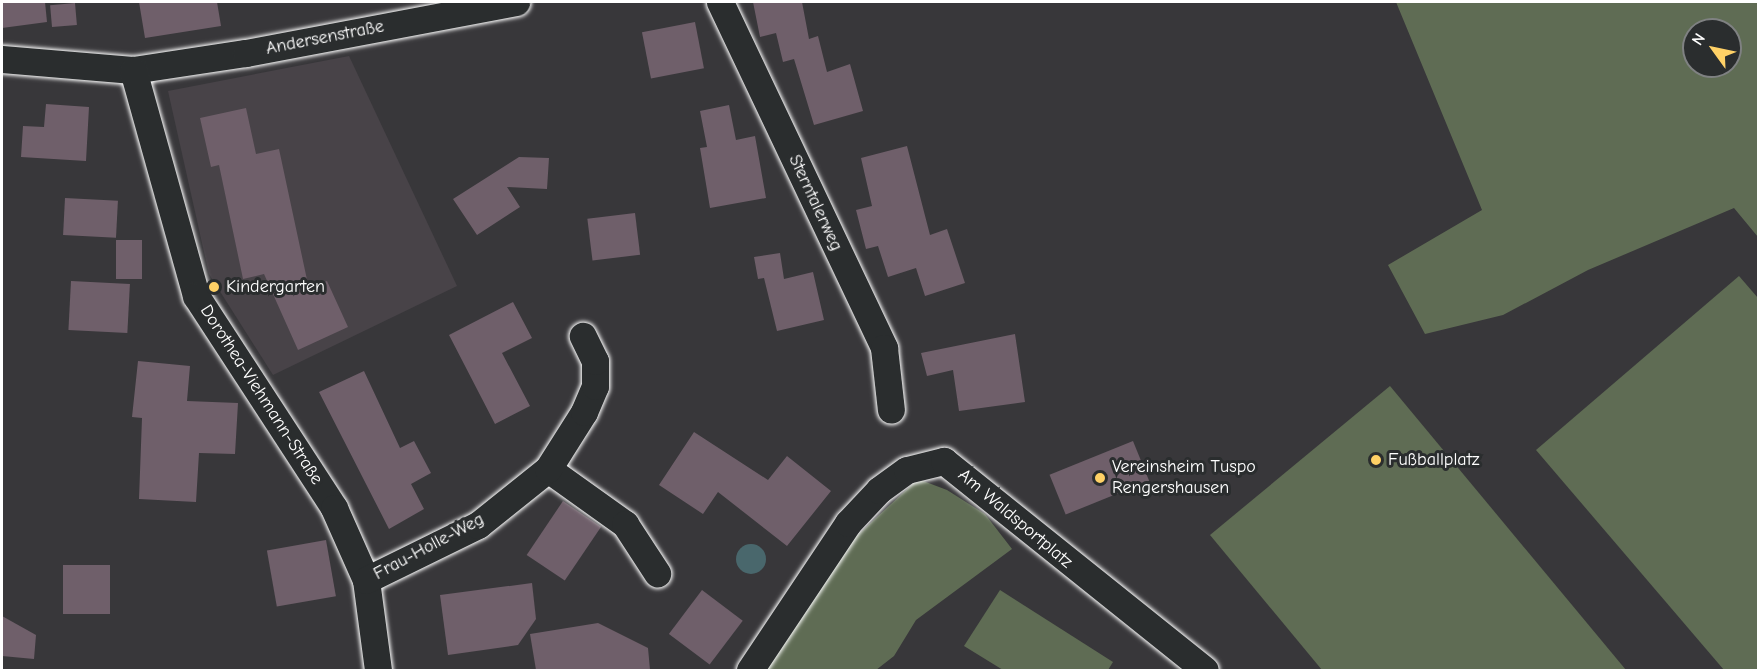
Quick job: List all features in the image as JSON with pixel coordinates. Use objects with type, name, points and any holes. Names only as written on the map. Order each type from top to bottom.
[{"type":"street","name":"Andersenstraße","points":[[132,70],[246,53],[516,2]]},
{"type":"street","name":"Sterntalerweg","points":[[720,2],[884,348],[891,410]]},
{"type":"street","points":[[2,59],[132,70]]},
{"type":"street","name":"Dorothea-Viehmann-Straße","points":[[132,70],[196,296],[334,508],[366,580],[378,670]]},
{"type":"street","name":"Frau-Holle-Weg","points":[[366,580],[478,525],[548,469],[584,412],[595,386],[595,362],[583,336]]},
{"type":"street","name":"Am Waldsportplatz","points":[[750,670],[848,523],[879,490],[907,470],[944,461],[1205,670]]},
{"type":"street","points":[[548,469],[625,524],[657,573]]},
{"type":"shaded area","points":[[349,56],[457,286],[273,375],[209,274],[168,91]]},
{"type":"green space","points":[[1396,2],[1758,2],[1758,237],[1734,208],[1588,270],[1503,315],[1425,334],[1388,265],[1482,210]]},
{"type":"green space","points":[[1739,276],[1758,298],[1758,670],[1724,670],[1536,450]]},
{"type":"green space","name":"Fußballplatz","points":[[1390,386],[1626,670],[1322,670],[1210,535]]},
{"type":"green space","points":[[918,479],[947,490],[985,514],[1012,549],[916,620],[894,656],[876,670],[766,670],[851,541]]},
{"type":"green space","points":[[1000,590],[1113,662],[1108,670],[1003,670],[964,646]]},
{"type":"water","points":[[751,544],[762,548],[766,559],[762,570],[751,574],[740,570],[736,559],[740,548]]},
{"type":"building","points":[[2,2],[45,2],[47,22],[2,28]]},
{"type":"building","points":[[139,2],[217,2],[221,26],[145,38]]},
{"type":"building","points":[[753,2],[802,2],[809,39],[818,36],[827,72],[850,64],[863,111],[814,125],[794,59],[783,62],[776,33],[760,37]]},
{"type":"building","points":[[75,3],[77,25],[52,27],[50,5]]},
{"type":"building","points":[[695,22],[704,68],[651,78],[642,32]]},
{"type":"building","points":[[46,104],[89,107],[86,161],[21,157],[23,126],[44,127]]},
{"type":"building","points":[[729,105],[736,140],[755,136],[766,198],[710,208],[700,148],[707,147],[700,111]]},
{"type":"building","points":[[246,108],[256,154],[279,149],[309,289],[327,281],[348,327],[298,350],[264,274],[243,279],[219,165],[211,167],[200,118]]},
{"type":"building","points":[[907,146],[930,235],[947,229],[965,283],[925,296],[916,268],[888,277],[878,246],[866,249],[856,210],[872,206],[861,158]]},
{"type":"building","points":[[519,157],[549,158],[547,189],[507,187],[520,207],[477,235],[453,199]]},
{"type":"building","points":[[65,198],[118,201],[116,238],[63,235]]},
{"type":"building","points":[[635,213],[640,255],[592,261],[587,219]]},
{"type":"building","points":[[116,240],[142,240],[142,279],[116,279]]},
{"type":"building","points":[[780,253],[784,279],[813,272],[824,320],[777,331],[764,278],[758,279],[754,257]]},
{"type":"building","points":[[71,281],[130,284],[127,333],[68,330]]},
{"type":"building","points":[[513,302],[532,338],[502,353],[530,406],[495,424],[449,335]]},
{"type":"building","points":[[1015,334],[1025,402],[959,411],[953,370],[927,376],[921,353]]},
{"type":"building","points":[[138,361],[190,366],[187,401],[238,403],[235,454],[199,453],[196,502],[139,499],[142,418],[132,417]]},
{"type":"building","points":[[364,371],[400,448],[414,441],[431,473],[411,484],[424,509],[389,529],[319,392]]},
{"type":"building","points":[[694,432],[768,480],[787,456],[831,491],[787,546],[718,492],[703,514],[659,485]]},
{"type":"building","name":"Vereinsheim Tuspo Rengershausen","points":[[1133,441],[1149,481],[1066,515],[1050,475]]},
{"type":"building","points":[[563,501],[601,527],[565,581],[527,555]]},
{"type":"building","points":[[326,540],[336,596],[277,607],[267,550]]},
{"type":"building","points":[[63,565],[110,565],[110,614],[63,614]]},
{"type":"building","points":[[532,583],[536,619],[518,645],[448,655],[440,595]]},
{"type":"building","points":[[702,590],[743,621],[710,665],[669,634]]},
{"type":"building","points":[[2,616],[36,635],[34,659],[2,656]]},
{"type":"building","points":[[598,623],[648,648],[650,670],[536,670],[530,634]]},
{"type":"place","name":"Kindergarten","points":[[214,287]]},
{"type":"place","name":"Fußballplatz","points":[[1376,460]]},
{"type":"place","name":"Vereinsheim Tuspo Rengershausen","points":[[1100,478]]}]
